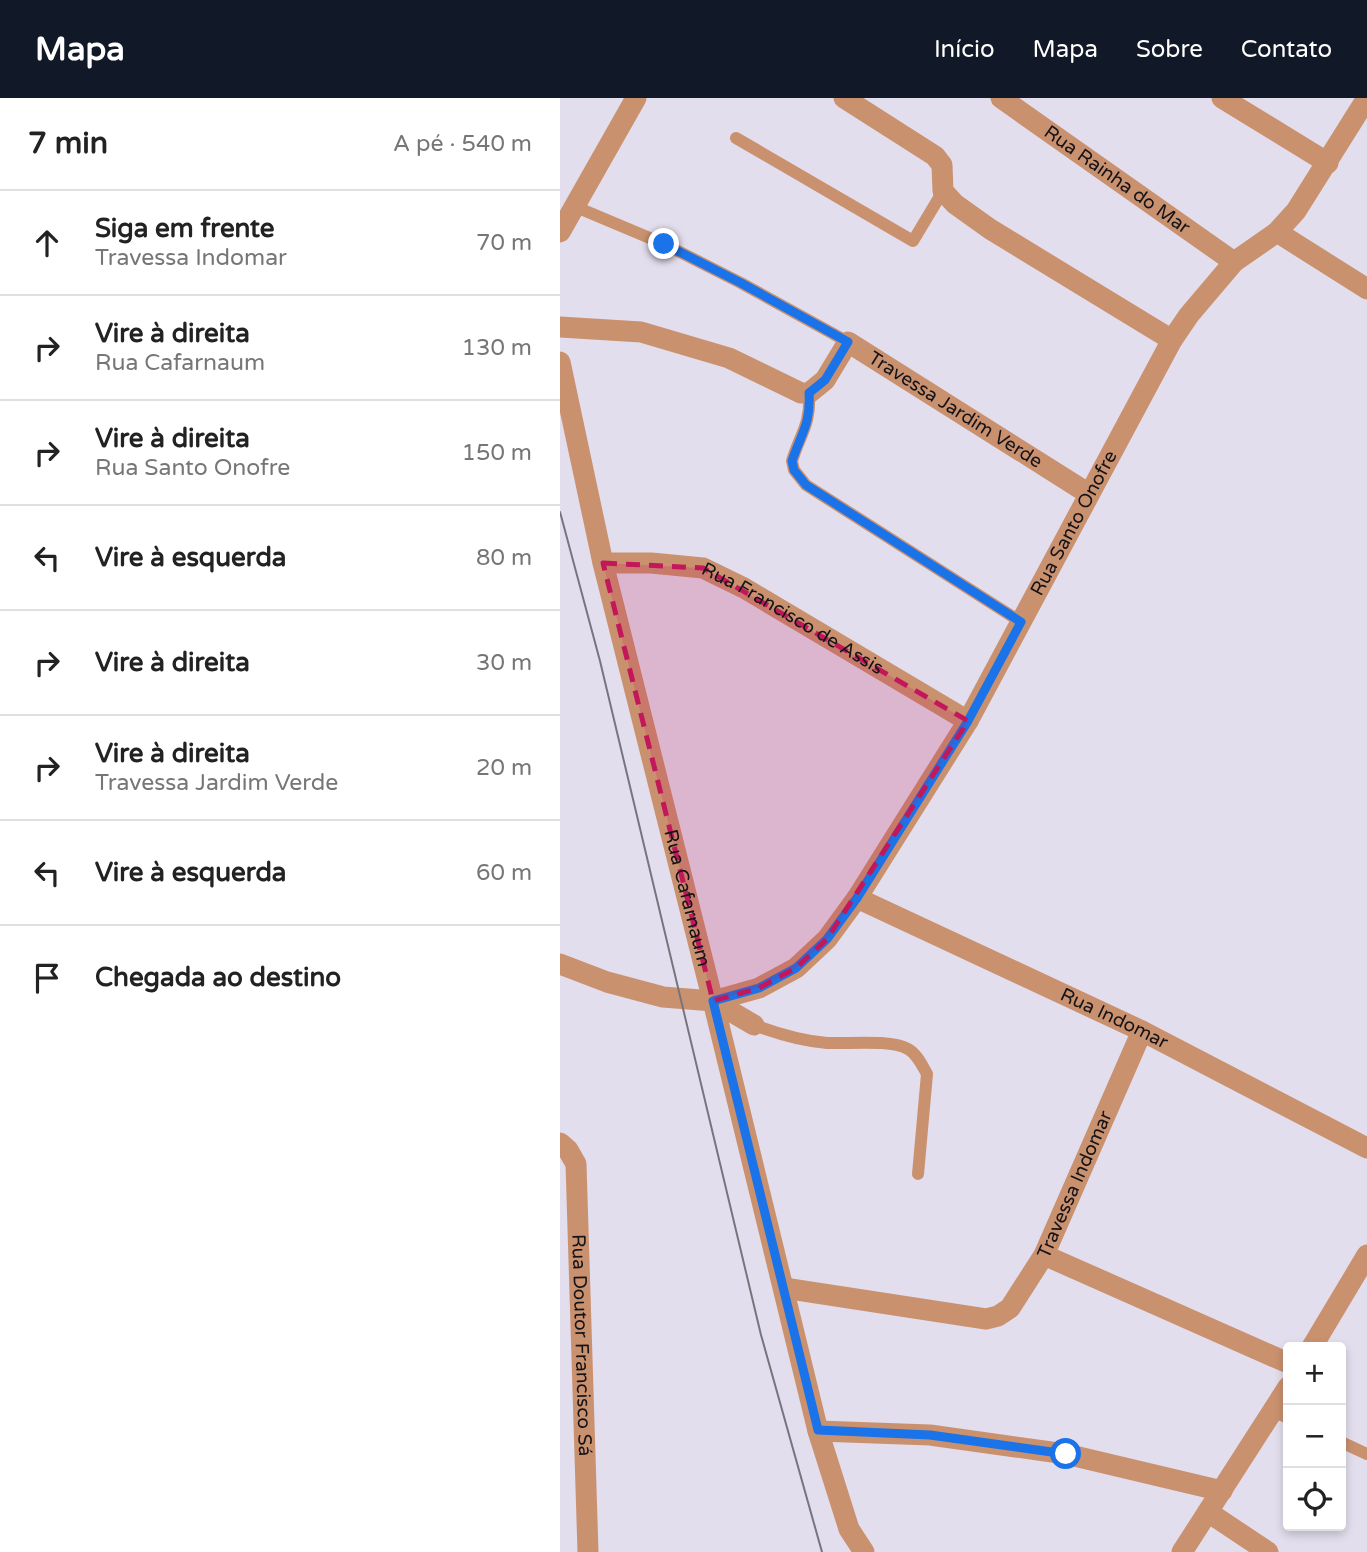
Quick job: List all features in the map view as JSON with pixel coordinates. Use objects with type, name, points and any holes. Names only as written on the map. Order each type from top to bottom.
[{"type":"street","points":[[560,232],[636,98]]},
{"type":"street","points":[[844,98],[935,156],[942,165],[943,191],[955,204],[990,229],[1172,340]]},
{"type":"street","name":"Rua Rainha do Mar","points":[[1001,98],[1234,262]]},
{"type":"street","points":[[1222,98],[1328,163]]},
{"type":"street","name":"Rua Santo Onofre","points":[[560,964],[607,982],[663,997],[713,1001],[759,988],[796,968],[827,939],[857,898],[968,721],[1172,340],[1189,315],[1234,262],[1277,232],[1296,211],[1366,99]]},
{"type":"street","points":[[1277,232],[1367,289]]},
{"type":"street","points":[[560,327],[641,332],[729,358],[801,393],[809,393]]},
{"type":"street","name":"Travessa Jardim Verde","points":[[809,393],[825,380],[848,342],[1089,494]]},
{"type":"street","name":"Rua Cafarnaum","points":[[560,362],[603,563],[818,1430],[849,1529],[864,1552]]},
{"type":"street","name":"Rua Francisco de Assis","points":[[603,563],[651,563],[703,568],[744,588],[968,721]]},
{"type":"street","name":"Rua Indomar","points":[[857,898],[1142,1031],[1367,1148]]},
{"type":"street","points":[[713,1001],[754,1025]]},
{"type":"street","name":"Travessa Indomar","points":[[784,1288],[986,1319],[998,1316],[1010,1308],[1044,1255],[1142,1031]]},
{"type":"street","name":"Rua Doutor Francisco Sá","points":[[560,1143],[568,1150],[576,1164],[588,1552]]},
{"type":"street","points":[[1044,1255],[1283,1361]]},
{"type":"street","points":[[1315,1342],[1367,1255]]},
{"type":"street","points":[[1182,1552],[1222,1491],[1280,1415]]},
{"type":"street","points":[[818,1430],[930,1435],[1066,1454],[1222,1491]]},
{"type":"street","points":[[1208,1512],[1268,1552]]},
{"type":"lane","points":[[736,138],[913,240],[943,191]]},
{"type":"lane","points":[[576,207],[664,244],[848,342]]},
{"type":"lane","points":[[809,393],[807,426],[792,461],[799,478],[1021,622]]},
{"type":"lane","points":[[754,1025],[787,1037],[825,1043],[898,1045],[910,1049],[927,1074],[918,1174]]},
{"type":"lane","points":[[1346,1444],[1367,1454]]},
{"type":"highlighted area","points":[[603,563],[703,568],[968,721],[827,939],[796,968],[759,988],[713,1001]]},
{"type":"tram line","points":[[560,512],[600,661],[761,1335],[822,1552]]},
{"type":"route","points":[[664,244],[848,342],[825,380],[809,393],[810,411],[807,426],[792,461],[794,470],[806,485],[1021,622],[968,721],[857,898],[827,939],[796,968],[759,988],[713,1001],[818,1430],[930,1435],[1066,1454]]}]
